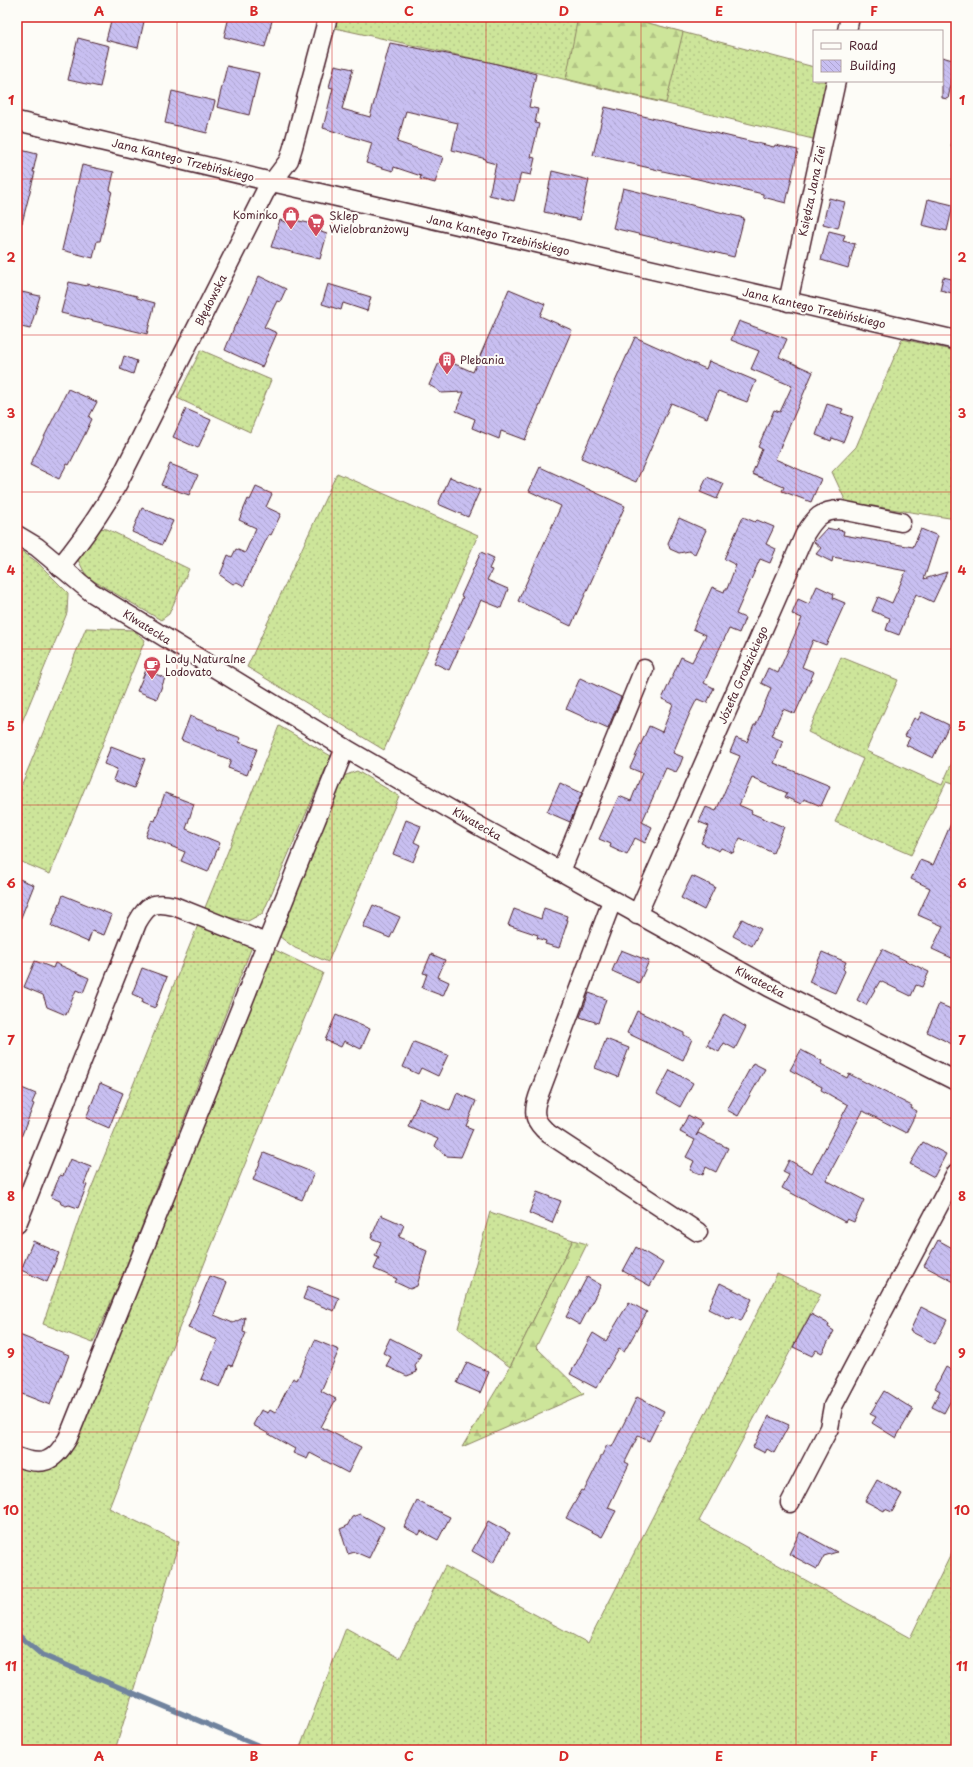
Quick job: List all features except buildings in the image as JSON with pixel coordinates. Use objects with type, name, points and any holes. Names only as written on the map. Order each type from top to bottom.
[{"type":"street","name":"Błędowska","points":[[60,567],[101,514],[265,192],[289,160],[328,17]]},
{"type":"street","points":[[847,30],[850,17]]},
{"type":"street","name":"Księdza Jana Ziei","points":[[788,302],[836,82]]},
{"type":"street","name":"Jana Kantego Trzebińskiego","points":[[17,121],[272,182],[956,340]]},
{"type":"street","name":"Józefa Grodzickiego","points":[[636,914],[805,534],[812,523],[821,514],[831,510],[841,510],[901,522]]},
{"type":"street","name":"Klwatecka","points":[[17,535],[37,547],[91,592],[345,748],[472,822],[769,987],[956,1081]]},
{"type":"street","points":[[560,871],[644,669]]},
{"type":"street","points":[[17,1457],[37,1463],[46,1461],[55,1456],[68,1438],[345,748]]},
{"type":"street","points":[[612,901],[534,1108],[536,1119],[540,1126],[549,1134],[698,1232]]},
{"type":"street","points":[[17,1224],[137,923],[150,905],[160,903],[174,906],[266,943]]},
{"type":"street","points":[[790,1503],[829,1428],[833,1406],[956,1173]]},
{"type":"green space","points":[[338,17],[625,17],[813,67],[813,82],[829,82],[817,140],[538,73],[335,28]]},
{"type":"green space","points":[[578,17],[625,17],[683,32],[666,103],[566,79]]},
{"type":"green space","points":[[956,122],[956,147],[951,146]]},
{"type":"green space","points":[[902,339],[956,351],[956,519],[846,502],[832,472],[856,447]]},
{"type":"green space","points":[[201,350],[271,380],[250,432],[177,398]]},
{"type":"green space","points":[[337,473],[478,535],[384,750],[247,667]]},
{"type":"green space","points":[[98,528],[107,529],[189,569],[169,614],[161,620],[87,577],[78,560]]},
{"type":"green space","points":[[22,551],[37,562],[68,593],[67,613],[17,734],[17,564]]},
{"type":"green space","points":[[86,628],[133,630],[145,640],[50,874],[17,860],[17,796]]},
{"type":"green space","points":[[841,657],[898,680],[866,751],[942,785],[956,754],[956,784],[947,781],[911,855],[835,822],[863,759],[808,732]]},
{"type":"green space","points":[[279,726],[331,756],[263,913],[248,921],[216,915],[204,910]]},
{"type":"green space","points":[[357,771],[399,796],[328,962],[295,948],[280,937],[275,924],[341,777]]},
{"type":"green space","points":[[198,925],[253,944],[119,1284],[93,1343],[43,1324],[80,1216]]},
{"type":"green space","points":[[267,946],[323,973],[205,1262],[109,1508],[179,1542],[115,1750],[17,1750],[17,1463],[58,1462],[68,1455],[111,1333]]},
{"type":"green space","points":[[490,1212],[573,1240],[510,1367],[458,1328]]},
{"type":"green space","points":[[573,1240],[587,1244],[536,1347],[584,1394],[462,1447],[510,1367]]},
{"type":"green space","points":[[777,1274],[821,1294],[699,1521],[910,1638],[956,1544],[956,1750],[299,1750],[346,1628],[400,1658],[445,1566],[588,1643]]},
{"type":"waterway","points":[[17,1634],[42,1655],[269,1750]]},
{"type":"place","name":"Kominko","points":[[291,230]]},
{"type":"place","name":"Sklep Wielobranżowy","points":[[316,237]]},
{"type":"place","name":"Plebania","points":[[447,375]]},
{"type":"place","name":"Lody Naturalne Lodovato","points":[[152,680]]}]
